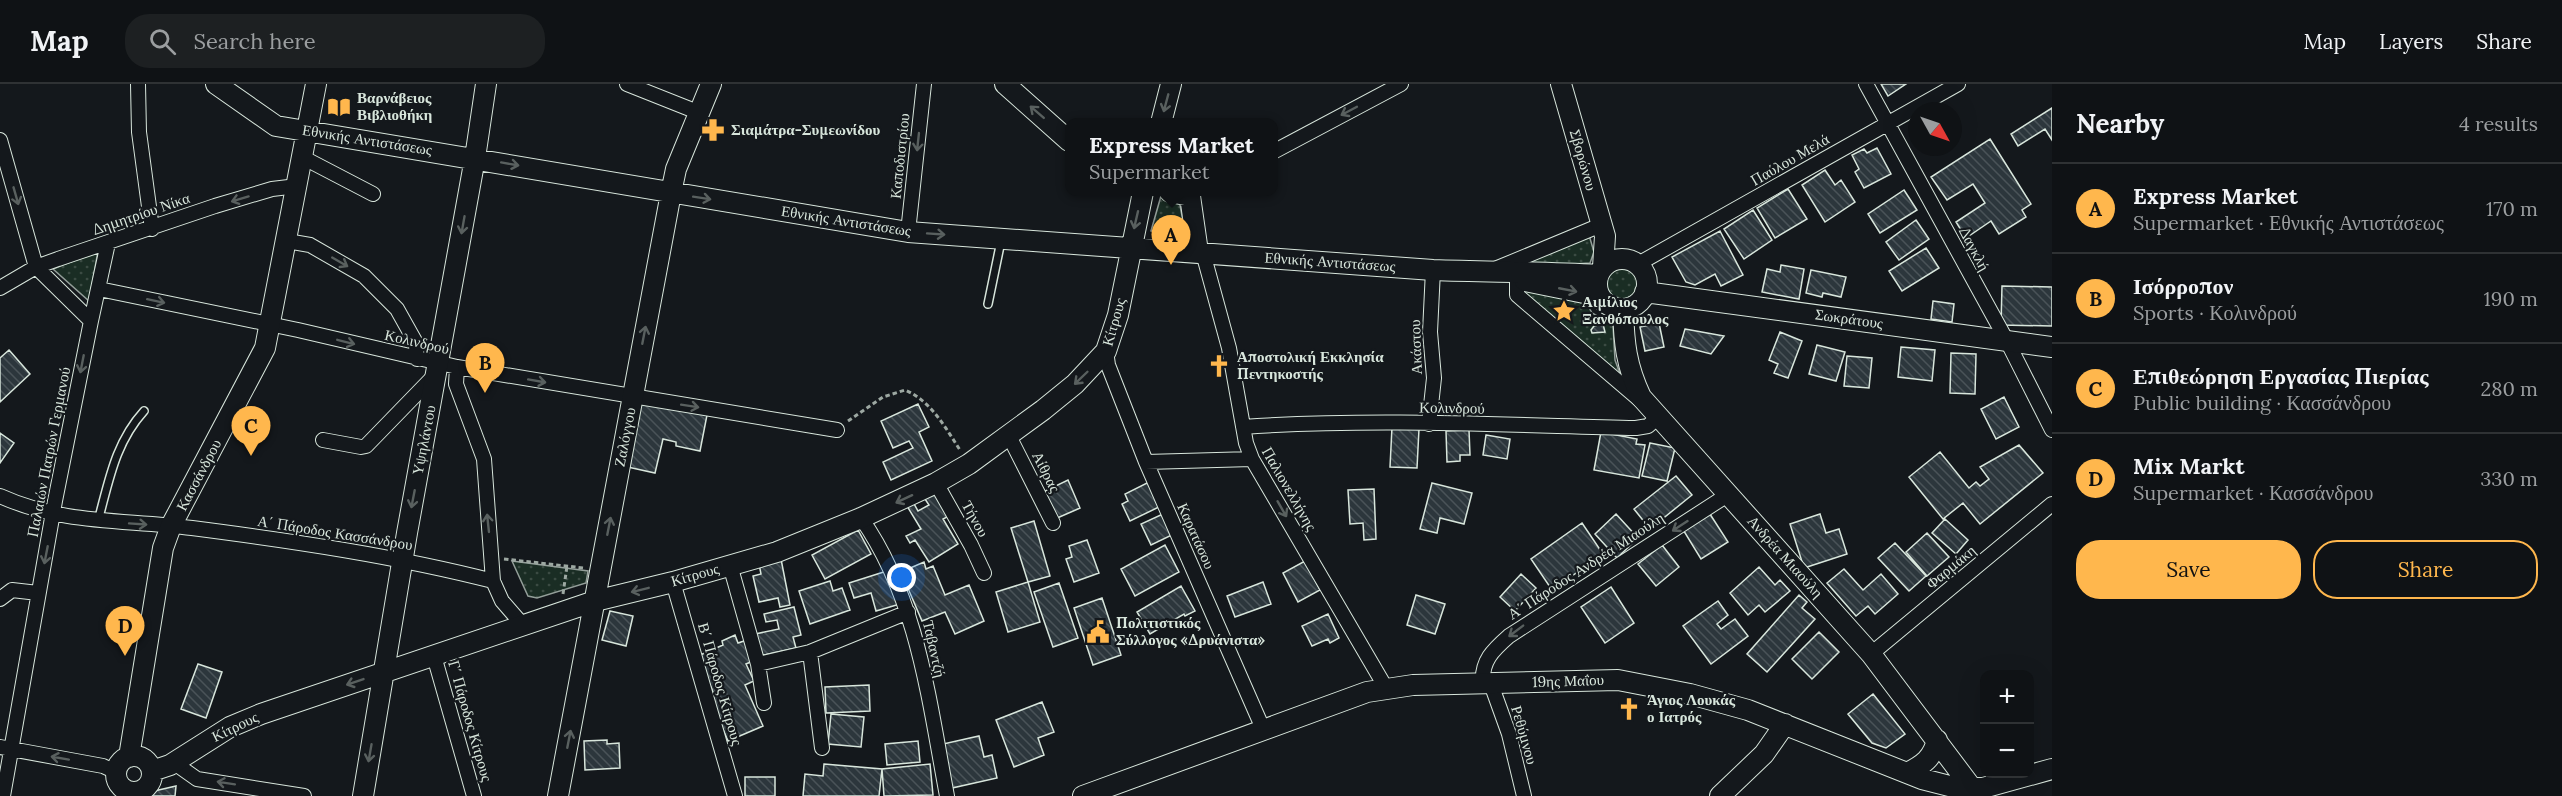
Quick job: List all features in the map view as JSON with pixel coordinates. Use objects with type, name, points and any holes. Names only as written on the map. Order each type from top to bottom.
[{"type":"main road","name":"Εθνικής Αντιστάσεως","points":[[216,84],[276,126],[908,232],[1491,273]]},
{"type":"main road","name":"Κασσάνδρου","points":[[129,757],[163,548],[171,526],[260,362],[271,325],[316,84]]},
{"type":"main road","name":"Υψηλάντου","points":[[363,796],[486,84]]},
{"type":"main road","name":"Ζαλόγγου","points":[[558,796],[676,169],[711,84]]},
{"type":"main road","points":[[1005,84],[1065,137]]},
{"type":"main road","points":[[1162,118],[1171,84]]},
{"type":"main road","name":"Σβορώνου","points":[[1561,84],[1603,230]]},
{"type":"main road","points":[[276,126],[293,149],[299,172]]},
{"type":"main road","name":"Κίτρους","points":[[152,771],[173,762],[230,727],[261,714],[594,601],[673,582],[777,552],[861,518],[936,483],[969,464],[1075,384],[1106,351],[1118,315],[1142,196]]},
{"type":"main road","points":[[1195,196],[1201,253]]},
{"type":"main road","points":[[1603,230],[1646,277],[1646,292],[1637,304],[1623,309],[1609,306],[1599,296],[1596,282],[1600,271],[1603,230]]},
{"type":"main road","points":[[1491,273],[1600,271],[1612,260],[1632,261]]},
{"type":"main road","points":[[1491,273],[1599,296]]},
{"type":"main road","name":"Σωκράτους","points":[[1646,292],[2052,347]]},
{"type":"main road","name":"Ανδρέα Μιαούλη","points":[[1623,309],[1623,344],[1630,375],[1641,397],[1871,654],[1976,792]]},
{"type":"main road","name":"19ης Μαΐου","points":[[1083,796],[1180,759],[1264,731],[1346,698],[1386,688],[1594,679],[1618,680],[1720,701],[1785,724],[1907,773],[1946,786],[1976,792],[2052,770]]},
{"type":"main road","points":[[1720,796],[1764,754],[1785,724]]},
{"type":"main road","points":[[1907,773],[1924,765],[1935,751],[1937,740]]},
{"type":"main road","points":[[129,757],[141,758],[146,761],[152,771],[147,786],[137,791],[123,793],[116,772],[121,761],[129,757]]},
{"type":"street","points":[[138,84],[139,132],[152,229]]},
{"type":"street","points":[[627,84],[700,113]]},
{"type":"street","name":"Καποδιστρίου","points":[[908,232],[924,84]]},
{"type":"street","points":[[1278,149],[1401,84]]},
{"type":"street","name":"Δαγκλή","points":[[1866,84],[1984,303],[2007,341],[2052,430]]},
{"type":"street","name":"Παύλου Μελά","points":[[1632,261],[1958,84]]},
{"type":"street","points":[[0,140],[36,267],[91,321]]},
{"type":"street","points":[[299,172],[373,194]]},
{"type":"street","name":"Δημητρίου Νίκα","points":[[0,288],[36,267],[272,189],[299,172]]},
{"type":"street","points":[[1491,273],[1603,230]]},
{"type":"street","points":[[287,241],[310,245],[364,276],[397,309],[416,343],[417,359]]},
{"type":"street","name":"Παλαιών Πατρών Γερμανού","points":[[3,796],[5,748],[108,243]]},
{"type":"street","name":"Παλιονελλήνης","points":[[1201,253],[1229,348],[1245,443],[1252,459],[1386,688]]},
{"type":"street","name":"Ακάστου","points":[[1429,424],[1434,378],[1430,332],[1433,270]]},
{"type":"street","points":[[1517,280],[1517,295],[1653,413]]},
{"type":"street","name":"Κολινδρού","points":[[99,289],[271,325],[417,359],[437,368],[457,367],[837,430]]},
{"type":"street","name":"Καρατάσου","points":[[1106,351],[1108,365],[1146,462],[1264,731]]},
{"type":"street","points":[[457,367],[456,384],[484,459],[493,581],[502,601],[522,624]]},
{"type":"street","points":[[323,440],[366,446],[437,368]]},
{"type":"street","name":"Κολινδρού","points":[[1243,427],[1288,424],[1429,424],[1636,428],[1648,426],[1653,413]]},
{"type":"street","name":"Αίθρας","points":[[1009,436],[1053,523]]},
{"type":"street","points":[[1146,462],[1252,459]]},
{"type":"street","name":"Τήνου","points":[[936,483],[984,573]]},
{"type":"street","name":"Α΄ Πάροδος Ανδρέα Μιαούλη","points":[[1487,684],[1482,672],[1487,658],[1509,636],[1729,494]]},
{"type":"street","name":"Α΄ Πάροδος Κασσάνδρου","points":[[0,495],[27,508],[98,521],[171,526],[403,560],[493,581]]},
{"type":"street","name":"Φαρμάκη","points":[[1871,654],[2052,504]]},
{"type":"street","name":"Ταβαντζή","points":[[861,518],[886,558],[908,612],[919,653],[947,796]]},
{"type":"street","points":[[730,565],[758,664],[764,703]]},
{"type":"street","name":"Β΄ Πάροδος Κίτρους","points":[[673,582],[735,796]]},
{"type":"street","points":[[0,599],[12,590],[38,593]]},
{"type":"street","points":[[758,664],[810,652],[908,612]]},
{"type":"street","points":[[810,652],[822,748]]},
{"type":"street","name":"Γ΄ Πάροδος Κίτρους","points":[[434,656],[474,796]]},
{"type":"street","name":"Ρεθύμνου","points":[[1487,684],[1509,734],[1524,796]]},
{"type":"street","points":[[5,748],[103,766],[116,772]]},
{"type":"street","points":[[173,762],[197,779],[304,796]]},
{"type":"lane","points":[[988,304],[1002,239]]},
{"type":"lane","points":[[98,521],[120,444],[130,426],[144,411]]},
{"type":"path","points":[[837,430],[874,402],[905,390],[916,395],[936,413],[969,464]]},
{"type":"path","points":[[492,557],[600,570]]},
{"type":"path","points":[[560,613],[567,566]]},
{"type":"green space","points":[[1161,196],[1179,200],[1186,237],[1151,231]]},
{"type":"green space","points":[[1589,235],[1594,252],[1590,263],[1507,268]]},
{"type":"green space","points":[[98,251],[89,301],[53,269]]},
{"type":"green space","points":[[1622,267],[1634,271],[1638,283],[1634,295],[1622,299],[1610,295],[1606,283],[1610,271]]},
{"type":"green space","points":[[1522,288],[1587,304],[1592,313],[1613,325],[1615,360],[1622,379],[1521,295]]},
{"type":"green space","points":[[512,561],[588,571],[586,583],[537,598],[528,596]]},
{"type":"building","points":[[1881,84],[1906,84],[1888,96]]},
{"type":"building","points":[[2052,108],[2052,140],[2045,129],[2018,146],[2011,134]]},
{"type":"building","points":[[1990,139],[2031,204],[2022,210],[2026,217],[1999,234],[1991,221],[1966,238],[1956,222],[1985,203],[1973,184],[1947,200],[1931,177]]},
{"type":"building","points":[[1877,148],[1891,174],[1864,188],[1855,172],[1859,169],[1852,155],[1864,149],[1867,153]]},
{"type":"building","points":[[1825,170],[1835,185],[1841,180],[1855,202],[1825,222],[1802,185]]},
{"type":"building","points":[[1788,189],[1807,219],[1775,238],[1757,208]]},
{"type":"building","points":[[1904,190],[1917,210],[1880,233],[1868,214]]},
{"type":"building","points":[[1753,210],[1772,240],[1744,259],[1724,229]]},
{"type":"building","points":[[1916,220],[1929,239],[1899,260],[1886,242]]},
{"type":"building","points":[[1720,231],[1743,275],[1721,286],[1715,274],[1695,285],[1686,282],[1672,257]]},
{"type":"building","points":[[1926,248],[1939,268],[1902,291],[1889,271]]},
{"type":"building","points":[[1781,265],[1804,269],[1799,299],[1762,292],[1767,269],[1780,272]]},
{"type":"building","points":[[1811,270],[1846,277],[1841,297],[1823,293],[1822,297],[1806,293]]},
{"type":"building","points":[[2002,286],[2052,287],[2052,326],[2001,325]]},
{"type":"building","points":[[1933,301],[1954,304],[1952,322],[1931,319]]},
{"type":"building","points":[[1659,323],[1664,347],[1645,351],[1640,327]]},
{"type":"building","points":[[1603,324],[1605,332],[1592,333],[1594,326]]},
{"type":"building","points":[[1685,329],[1724,336],[1711,354],[1680,346]]},
{"type":"building","points":[[1780,332],[1802,341],[1788,378],[1774,373],[1778,364],[1769,360]]},
{"type":"building","points":[[1817,345],[1845,352],[1836,381],[1809,374]]},
{"type":"building","points":[[1901,347],[1935,350],[1932,381],[1898,377]]},
{"type":"building","points":[[9,350],[30,374],[0,402],[0,358]]},
{"type":"building","points":[[1951,353],[1976,354],[1975,394],[1950,393]]},
{"type":"building","points":[[1847,356],[1872,358],[1869,388],[1844,386]]},
{"type":"building","points":[[2004,397],[2019,427],[1996,439],[1981,409]]},
{"type":"building","points":[[637,400],[707,415],[700,451],[676,446],[676,442],[663,439],[655,473],[623,466]]},
{"type":"building","points":[[918,404],[929,427],[919,432],[932,461],[891,480],[883,462],[913,448],[909,441],[893,448],[881,421]]},
{"type":"building","points":[[1392,427],[1419,429],[1417,468],[1390,467]]},
{"type":"building","points":[[1469,430],[1470,455],[1460,455],[1460,461],[1447,462],[1446,431]]},
{"type":"building","points":[[1601,432],[1637,439],[1636,444],[1645,445],[1639,478],[1594,470]]},
{"type":"building","points":[[0,433],[14,443],[0,463]]},
{"type":"building","points":[[1486,435],[1510,439],[1507,459],[1483,455]]},
{"type":"building","points":[[1650,443],[1675,448],[1667,481],[1642,476]]},
{"type":"building","points":[[2019,445],[2043,473],[1980,524],[1963,503],[1943,519],[1909,477],[1940,452],[1969,488],[1976,482],[1980,486],[1989,479],[1980,467]]},
{"type":"building","points":[[1676,476],[1692,495],[1650,529],[1634,509]]},
{"type":"building","points":[[1068,480],[1080,508],[1055,519],[1043,492]]},
{"type":"building","points":[[1151,481],[1163,505],[1130,521],[1122,504],[1128,501],[1125,494]]},
{"type":"building","points":[[1432,483],[1472,493],[1464,524],[1440,518],[1437,533],[1420,529]]},
{"type":"building","points":[[1374,489],[1376,539],[1364,540],[1363,523],[1350,524],[1348,490]]},
{"type":"building","points":[[933,490],[949,516],[943,519],[958,544],[929,562],[915,540],[910,543],[906,536],[921,529],[907,506],[913,502],[918,511],[929,505],[923,496]]},
{"type":"building","points":[[1708,511],[1728,542],[1701,559],[1682,528]]},
{"type":"building","points":[[1165,513],[1174,534],[1151,545],[1141,524]]},
{"type":"building","points":[[1616,514],[1638,538],[1617,558],[1595,534]]},
{"type":"building","points":[[1820,514],[1826,533],[1839,529],[1847,554],[1804,568],[1790,524]]},
{"type":"building","points":[[1945,519],[1968,540],[1956,554],[1932,533]]},
{"type":"building","points":[[1034,521],[1050,576],[1028,582],[1011,528]]},
{"type":"building","points":[[1582,523],[1603,554],[1552,590],[1531,559]]},
{"type":"building","points":[[858,530],[871,554],[825,579],[812,555]]},
{"type":"building","points":[[1927,533],[1949,557],[1927,576],[1906,552]]},
{"type":"building","points":[[1087,540],[1099,573],[1074,582],[1066,559],[1072,557],[1069,546]]},
{"type":"building","points":[[1895,543],[1926,576],[1909,591],[1878,558]]},
{"type":"building","points":[[1165,545],[1179,572],[1135,596],[1121,569]]},
{"type":"building","points":[[1662,545],[1679,567],[1656,586],[1638,564]]},
{"type":"building","points":[[780,554],[790,605],[780,607],[778,598],[759,602],[753,576],[761,574],[758,559]]},
{"type":"building","points":[[1305,561],[1320,590],[1298,602],[1283,573]]},
{"type":"building","points":[[924,562],[926,569],[933,566],[945,595],[969,585],[984,621],[955,634],[945,612],[922,621],[901,572]]},
{"type":"building","points":[[1759,567],[1775,585],[1780,580],[1790,591],[1765,612],[1759,605],[1748,615],[1730,593]]},
{"type":"building","points":[[1844,569],[1863,590],[1881,574],[1898,594],[1875,614],[1868,606],[1856,616],[1827,583]]},
{"type":"building","points":[[890,570],[900,604],[876,611],[871,593],[854,598],[849,583]]},
{"type":"building","points":[[1521,574],[1536,588],[1515,611],[1500,597]]},
{"type":"building","points":[[830,581],[833,591],[842,588],[850,610],[810,624],[799,591]]},
{"type":"building","points":[[1028,582],[1040,622],[1008,632],[996,592]]},
{"type":"building","points":[[1263,582],[1271,604],[1235,617],[1227,596]]},
{"type":"building","points":[[1059,583],[1078,638],[1053,647],[1034,592]]},
{"type":"building","points":[[1181,586],[1195,611],[1185,616],[1184,614],[1150,634],[1137,612]]},
{"type":"building","points":[[1611,587],[1634,623],[1605,643],[1581,607]]},
{"type":"building","points":[[1416,595],[1445,604],[1435,634],[1407,625]]},
{"type":"building","points":[[1799,595],[1807,602],[1802,608],[1815,619],[1767,672],[1747,654]]},
{"type":"building","name":"Πολιτιστικός Σύλλογος «Δρυάνιστα»","points":[[1102,598],[1121,655],[1093,665],[1074,608]]},
{"type":"building","points":[[1718,601],[1728,615],[1717,624],[1721,629],[1735,619],[1748,636],[1711,664],[1683,626]]},
{"type":"building","points":[[794,607],[801,635],[793,637],[796,648],[760,656],[755,634],[779,629],[777,620],[766,622],[764,614]]},
{"type":"building","points":[[610,611],[633,616],[626,646],[602,640]]},
{"type":"building","points":[[1328,614],[1339,638],[1330,643],[1328,639],[1312,646],[1302,626]]},
{"type":"building","points":[[1819,632],[1839,652],[1812,679],[1792,659]]},
{"type":"building","points":[[735,635],[738,643],[744,641],[753,661],[746,664],[754,681],[745,685],[763,726],[728,741],[708,694],[713,692],[698,656],[723,645],[722,641]]},
{"type":"building","points":[[198,664],[222,672],[206,718],[181,709]]},
{"type":"building","points":[[869,685],[870,711],[826,713],[825,687]]},
{"type":"building","points":[[1873,694],[1905,734],[1886,748],[1872,743],[1848,714]]},
{"type":"building","points":[[1042,702],[1054,732],[1038,738],[1044,755],[1014,767],[996,720]]},
{"type":"building","points":[[831,714],[864,717],[861,747],[828,744]]},
{"type":"building","points":[[979,736],[984,757],[992,755],[997,778],[952,788],[943,744]]},
{"type":"building","points":[[607,740],[607,744],[619,743],[620,768],[585,770],[584,741]]},
{"type":"building","points":[[918,741],[920,762],[887,765],[885,744]]},
{"type":"building","points":[[824,764],[882,769],[879,796],[803,796],[805,774],[823,776]]},
{"type":"building","points":[[930,764],[933,795],[884,796],[882,769]]},
{"type":"building","points":[[745,777],[775,777],[775,796],[745,796]]},
{"type":"building","points":[[176,786],[175,796],[140,796],[150,792]]},
{"type":"place","name":"Βαρνάβειος Βιβλιοθήκη","points":[[339,107]]},
{"type":"place","name":"Σιαμάτρα-Συμεωνίδου","points":[[713,130]]},
{"type":"place","name":"Express Market","points":[[1171,265]]},
{"type":"place","name":"Αιμίλιος Ξανθόπουλος","points":[[1564,311]]},
{"type":"place","name":"Αποστολική Εκκλησία Πεντηκοστής","points":[[1219,366]]},
{"type":"place","name":"Ισόρροπον","points":[[485,393]]},
{"type":"place","name":"Επιθεώρηση Εργασίας Πιερίας","points":[[251,456]]},
{"type":"place","name":"Πολιτιστικός Σύλλογος «Δρυάνιστα»","points":[[1098,632]]},
{"type":"place","name":"Mix Markt","points":[[125,656]]},
{"type":"place","name":"Άγιος Λουκάς ο Ιατρός","points":[[1629,709]]}]
